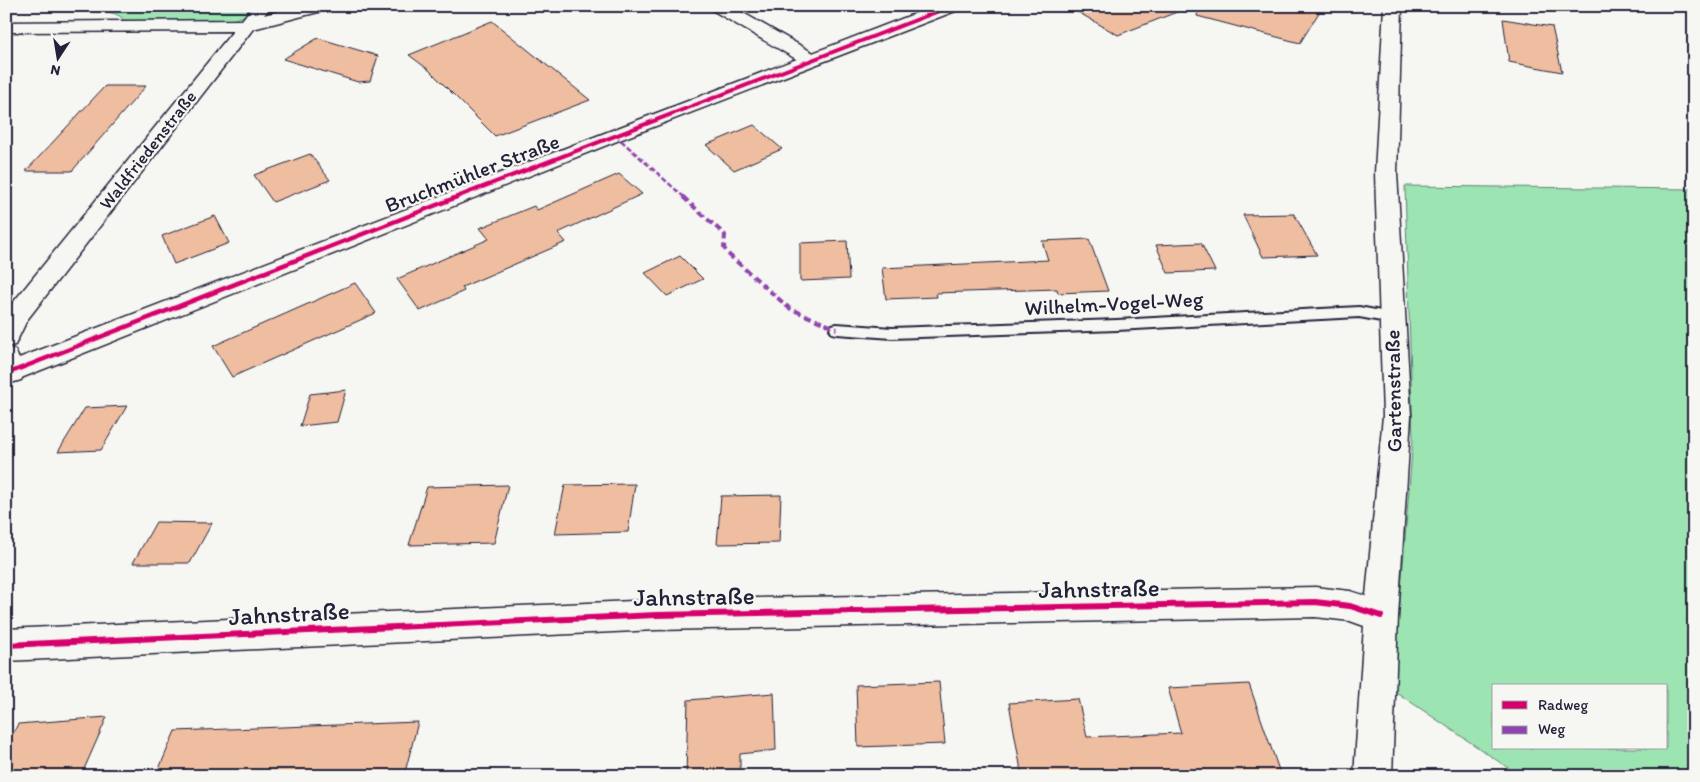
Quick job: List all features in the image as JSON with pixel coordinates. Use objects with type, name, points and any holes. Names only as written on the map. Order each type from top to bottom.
[{"type":"street","name":"Waldfriedenstraße","points":[[6,338],[16,316],[262,6]]},
{"type":"street","points":[[6,27],[247,25],[320,6]]},
{"type":"street","points":[[718,6],[810,59]]},
{"type":"street","name":"Bruchmühler Straße","points":[[8,368],[952,6]]},
{"type":"street","name":"Gartenstraße","points":[[1373,776],[1381,616],[1398,416],[1386,173],[1393,6]]},
{"type":"street","name":"Jahnstraße","points":[[6,645],[676,614],[1315,602],[1350,606],[1381,616]]},
{"type":"lane","name":"Wilhelm-Vogel-Weg","points":[[837,329],[892,334],[1117,325],[1359,312],[1392,318]]},
{"type":"green space","points":[[99,6],[254,6],[245,16],[231,20],[125,22],[115,14],[93,12]]},
{"type":"green space","points":[[1405,186],[1694,189],[1694,776],[1520,776],[1393,690],[1413,439]]},
{"type":"building","points":[[1067,6],[1187,6],[1187,8],[1118,35]]},
{"type":"building","points":[[1199,6],[1323,6],[1300,43],[1197,16]]},
{"type":"building","points":[[1503,19],[1552,27],[1562,72],[1509,62]]},
{"type":"building","points":[[492,21],[590,100],[495,136],[429,70],[409,55]]},
{"type":"building","points":[[318,38],[378,56],[370,81],[358,82],[283,59]]},
{"type":"building","points":[[105,86],[146,86],[72,171],[26,171]]},
{"type":"building","points":[[754,125],[782,149],[734,170],[706,145]]},
{"type":"building","points":[[310,154],[330,180],[273,202],[254,175]]},
{"type":"building","points":[[619,174],[642,194],[558,233],[566,242],[462,287],[464,291],[420,311],[397,279],[489,239],[480,228],[534,206],[537,210]]},
{"type":"building","points":[[1294,214],[1317,255],[1263,257],[1243,215]]},
{"type":"building","points":[[215,216],[229,243],[174,264],[162,236]]},
{"type":"building","points":[[1089,239],[1108,291],[1058,293],[1057,289],[936,293],[937,297],[886,299],[882,268],[1048,260],[1042,241]]},
{"type":"building","points":[[847,241],[849,279],[800,281],[800,243]]},
{"type":"building","points":[[1201,243],[1215,271],[1168,273],[1156,245]]},
{"type":"building","points":[[680,256],[703,279],[667,296],[645,273]]},
{"type":"building","points":[[355,283],[376,313],[232,377],[213,346]]},
{"type":"building","points":[[346,390],[337,422],[300,426],[310,394]]},
{"type":"building","points":[[127,406],[101,450],[58,452],[85,408]]},
{"type":"building","points":[[635,484],[628,532],[555,534],[565,485]]},
{"type":"building","points":[[508,485],[494,543],[409,545],[427,487]]},
{"type":"building","points":[[781,495],[779,543],[717,544],[721,496]]},
{"type":"building","points":[[156,522],[212,523],[190,563],[133,563]]},
{"type":"building","points":[[939,682],[945,744],[858,747],[856,685]]},
{"type":"building","points":[[1249,684],[1281,776],[1022,776],[1009,703],[1078,699],[1087,737],[1181,733],[1168,688]]},
{"type":"building","points":[[774,693],[776,750],[740,754],[740,776],[686,776],[688,700]]},
{"type":"building","points":[[107,717],[81,776],[6,776],[6,746],[18,724]]},
{"type":"building","points":[[418,722],[404,776],[156,776],[175,731]]},
{"type":"marked path","points":[[615,135],[725,235],[724,248],[728,254],[789,308],[837,329]]},
{"type":"cycle path","points":[[6,374],[615,135],[952,6]]},
{"type":"cycle path","points":[[6,645],[656,615],[1315,602],[1350,606],[1381,616]]}]
